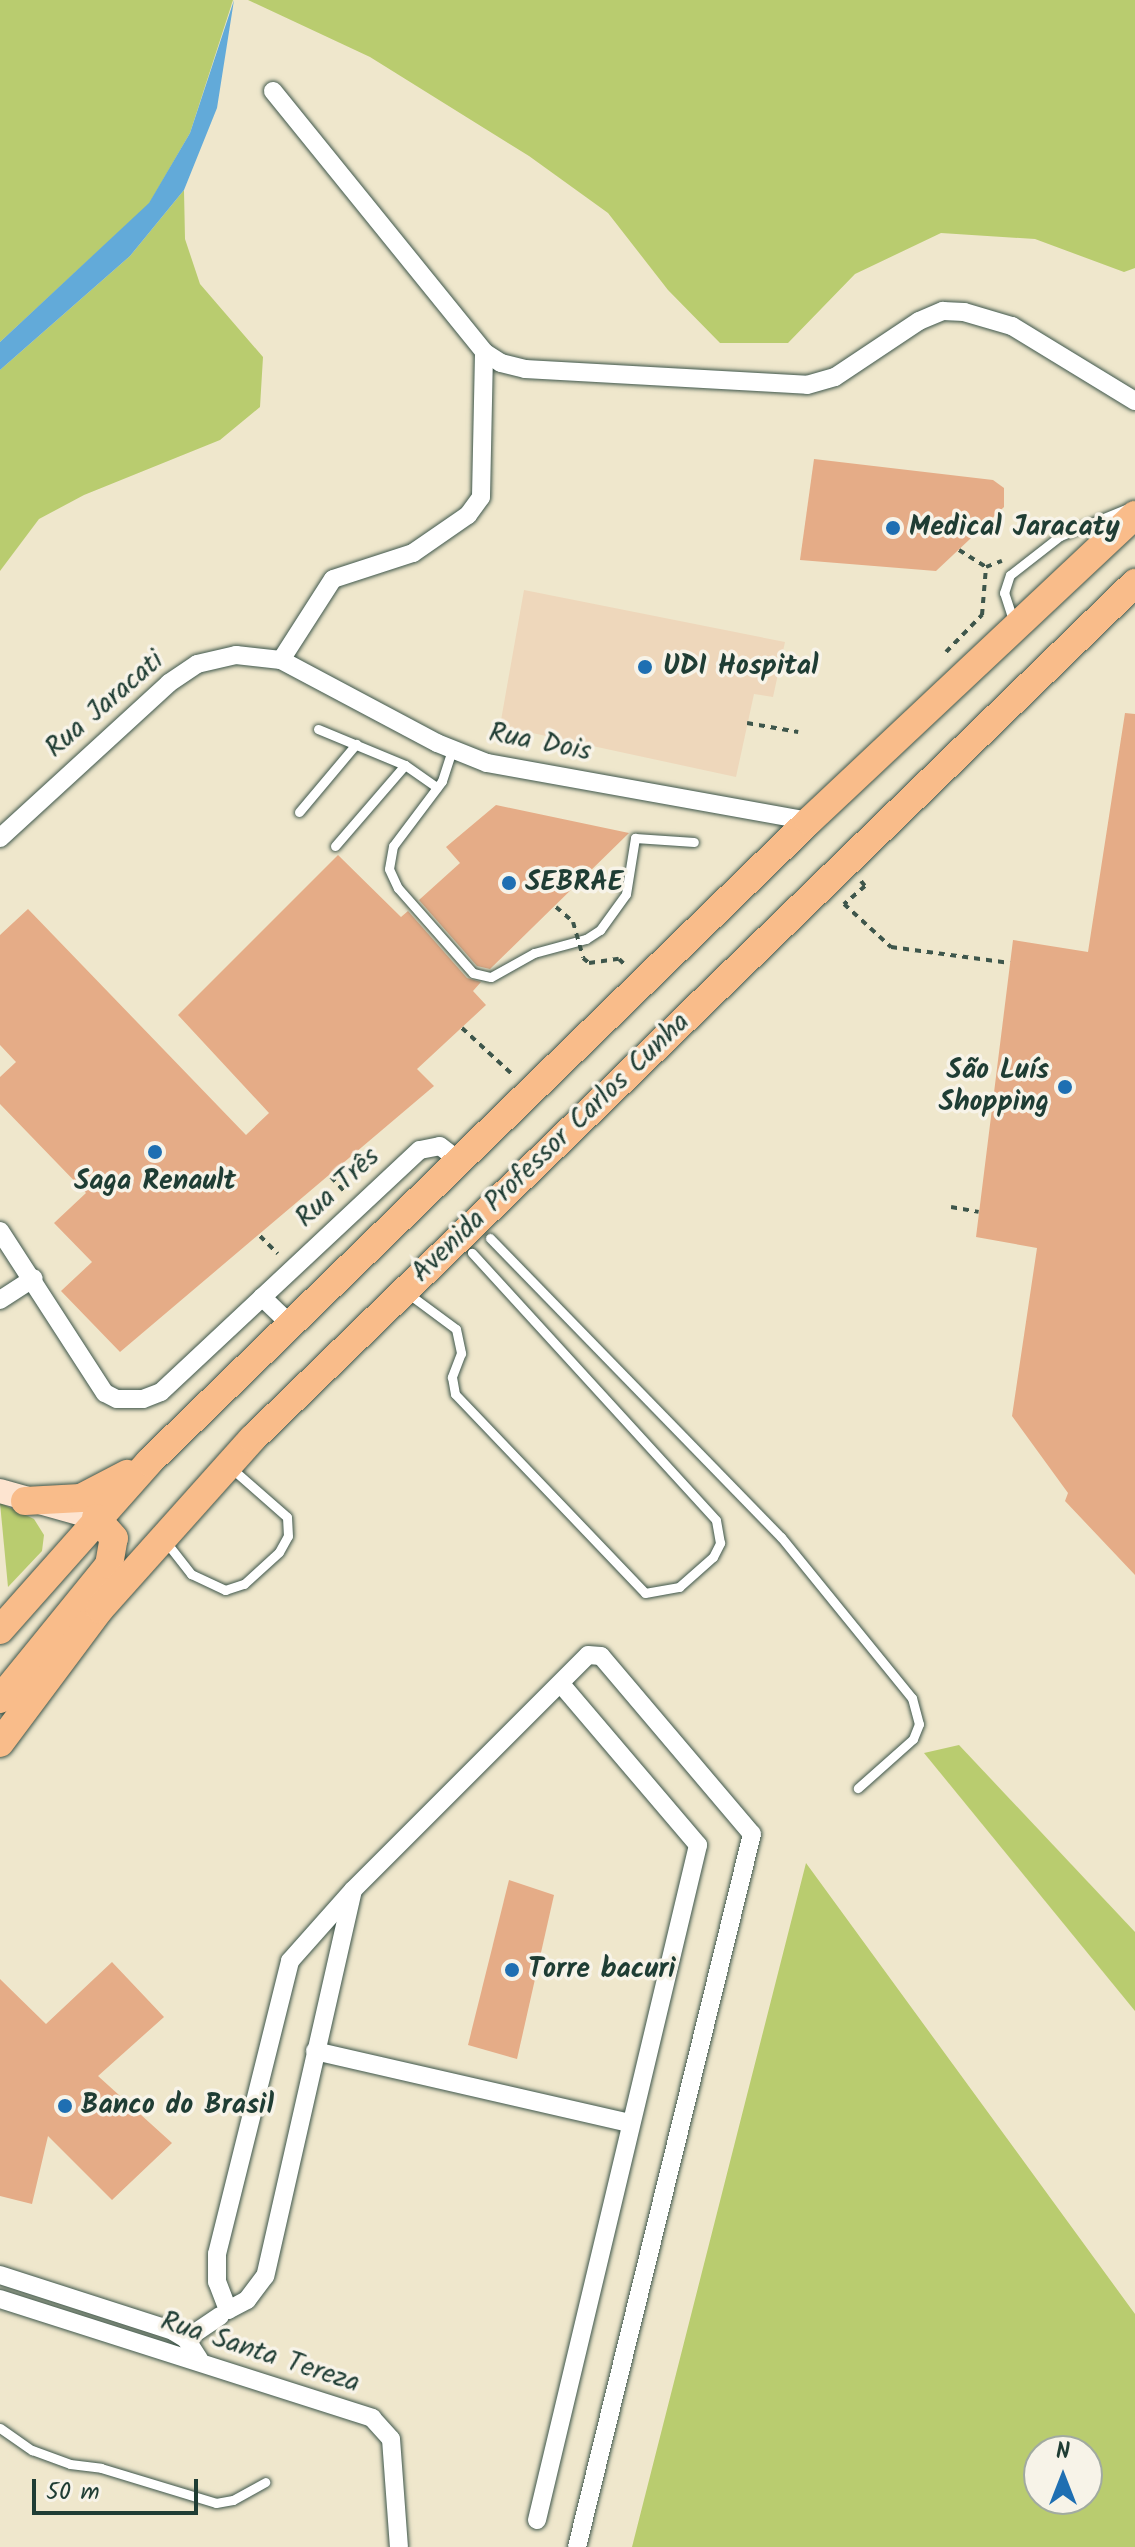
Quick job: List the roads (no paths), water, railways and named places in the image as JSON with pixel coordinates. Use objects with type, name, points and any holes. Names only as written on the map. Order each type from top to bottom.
[{"type":"main road","name":"Avenida Professor Carlos Cunha","points":[[0,1630],[96,1518],[149,1462],[809,821],[1135,515]]},
{"type":"main road","name":"Avenida Professor Carlos Cunha","points":[[0,1743],[100,1609],[228,1465],[403,1290],[1135,583]]},
{"type":"main road","points":[[12,1496],[81,1498],[149,1462]]},
{"type":"main road","points":[[0,1699],[109,1565],[114,1538],[96,1518],[12,1496]]},
{"type":"street","points":[[273,91],[484,352],[525,369],[807,385],[835,377],[919,321],[943,311],[964,312],[1012,326],[1135,401]]},
{"type":"street","points":[[281,660],[333,579],[413,553],[468,515],[481,497],[484,352]]},
{"type":"street","name":"Rua Jaracati","points":[[0,838],[134,713],[197,664],[236,655],[281,660]]},
{"type":"street","name":"Rua Dois","points":[[281,660],[452,750],[487,763],[809,821]]},
{"type":"street","name":"Rua Três","points":[[34,1278],[105,1393],[117,1399],[143,1399],[161,1392],[420,1150],[440,1146],[458,1160]]},
{"type":"street","points":[[0,1231],[34,1278],[0,1300]]},
{"type":"street","points":[[262,1297],[290,1324]]},
{"type":"street","points":[[224,2313],[217,2282],[217,2254],[286,1969],[353,1890],[588,1655],[601,1656],[752,1834],[577,2547]]},
{"type":"street","points":[[537,2520],[629,2123],[698,1845],[561,1684]]},
{"type":"street","points":[[199,2359],[186,2339],[247,2300],[265,2276],[353,1890]]},
{"type":"street","points":[[315,2051],[629,2123]]},
{"type":"street","name":"Rua Santa Tereza","points":[[0,2275],[186,2339]]},
{"type":"street","name":"Rua Santa Tereza","points":[[0,2299],[199,2359],[355,2412],[384,2427],[395,2455],[399,2547]]},
{"type":"lane","points":[[1016,628],[1004,593],[1010,575],[1060,536],[1135,506]]},
{"type":"lane","points":[[318,729],[405,765],[437,787]]},
{"type":"lane","points":[[299,812],[356,744]]},
{"type":"lane","points":[[452,750],[437,787],[393,846],[389,869],[398,888],[473,973],[491,977],[534,953],[586,939],[600,930],[626,894],[635,838],[694,842]]},
{"type":"lane","points":[[335,846],[405,765]]},
{"type":"lane","points":[[490,1238],[781,1537],[912,1698],[919,1724],[913,1739],[858,1788]]},
{"type":"lane","points":[[403,1290],[456,1329],[461,1353],[452,1377],[455,1394],[645,1593],[679,1587],[713,1557],[720,1543],[716,1520],[472,1253]]},
{"type":"lane","points":[[163,1538],[191,1574],[217,1590],[244,1584],[279,1552],[288,1536],[287,1517],[228,1465]]},
{"type":"lane","points":[[0,2428],[32,2450],[70,2464],[101,2468],[216,2503],[233,2500],[265,2482]]},
{"type":"water","points":[[234,0],[217,108],[184,190],[130,256],[0,370],[0,342],[149,203],[190,133]]},
{"type":"place","name":"Medical Jaracaty","points":[[893,528]]},
{"type":"place","name":"UDI Hospital","points":[[645,667]]},
{"type":"place","name":"SEBRAE","points":[[509,883]]},
{"type":"place","name":"São Luís Shopping","points":[[1065,1087]]},
{"type":"place","name":"Saga Renault","points":[[155,1152]]},
{"type":"place","name":"Torre bacuri","points":[[512,1970]]},
{"type":"place","name":"Banco do Brasil","points":[[65,2106]]}]
